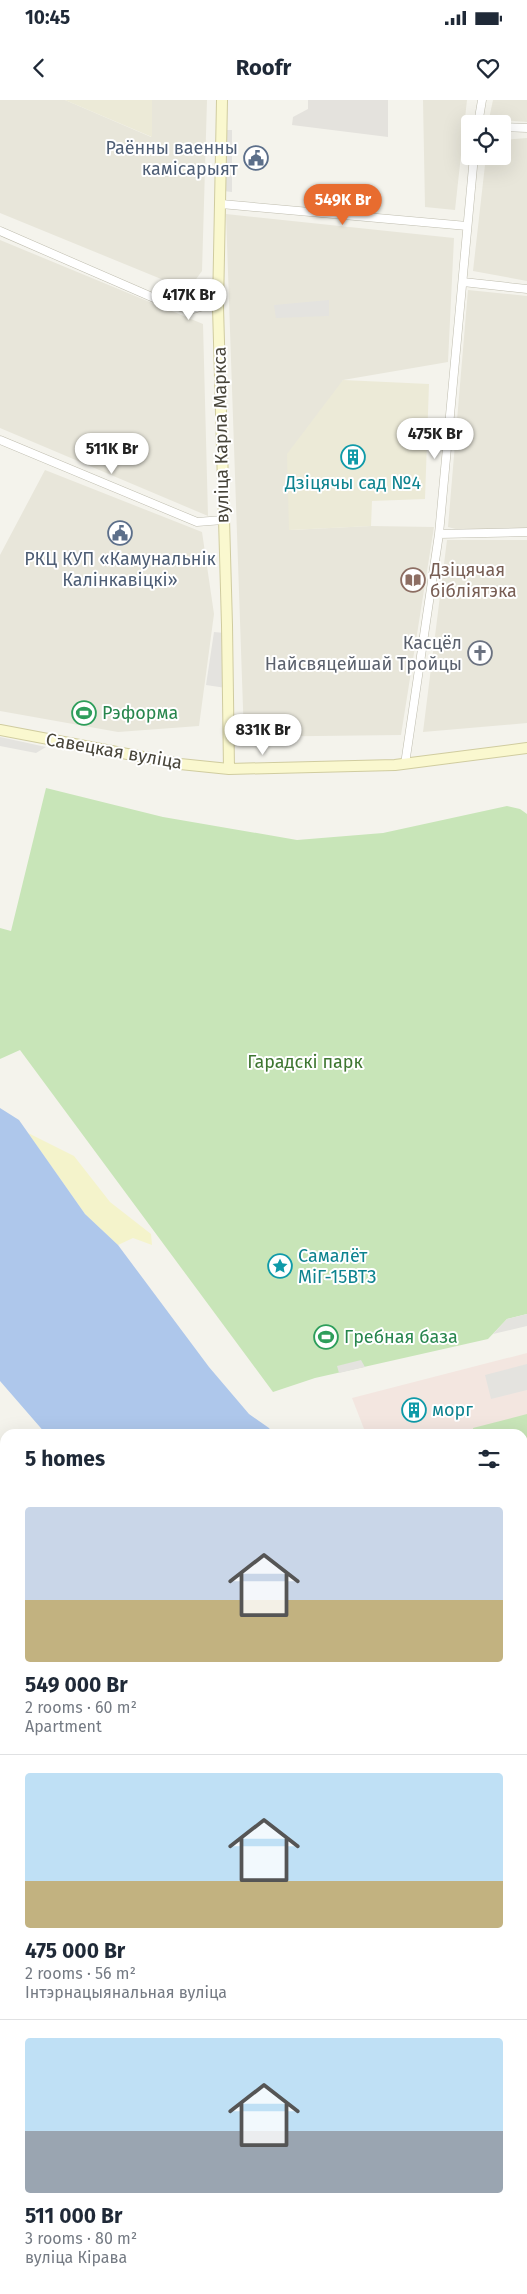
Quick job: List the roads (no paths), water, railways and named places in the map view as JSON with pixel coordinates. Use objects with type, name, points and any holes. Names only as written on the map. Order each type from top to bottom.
[{"type":"main road","name":"вуліца Карла Маркса","points":[[222,100],[218,302],[229,769]]},
{"type":"main road","name":"Савецкая вуліца","points":[[0,730],[180,764],[229,769],[405,764],[527,748]]},
{"type":"street","points":[[480,115],[482,100]]},
{"type":"street","points":[[511,127],[527,128]]},
{"type":"street","points":[[405,764],[439,534],[473,165]]},
{"type":"street","points":[[221,204],[467,226]]},
{"type":"street","points":[[0,231],[161,301],[190,310],[218,302]]},
{"type":"street","points":[[463,282],[527,290]]},
{"type":"street","points":[[0,440],[197,522],[223,520]]},
{"type":"street","points":[[439,534],[527,532]]},
{"type":"water","points":[[0,1108],[19,1120],[85,1214],[118,1245],[209,1367],[249,1414],[270,1429],[42,1429],[0,1381]]},
{"type":"place","name":"Раённы ваенны камісарыят","points":[[256,158]]},
{"type":"place","name":"Дзіцячы сад №4","points":[[353,457]]},
{"type":"place","name":"РКЦ КУП «Камунальнік Калінкавіцкі»","points":[[120,533]]},
{"type":"place","name":"Дзіцячая бібліятэка","points":[[413,580]]},
{"type":"place","name":"Касцёл Найсвяцейшай Тройцы","points":[[480,653]]},
{"type":"place","name":"Рэформа","points":[[84,713]]},
{"type":"place","name":"Самалёт МіГ-15ВТЗ","points":[[280,1266]]},
{"type":"place","name":"Гребная база","points":[[326,1337]]},
{"type":"place","name":"морг","points":[[414,1410]]},
{"type":"park label","name":"Гарадскі парк","points":[[305,1062]]}]
